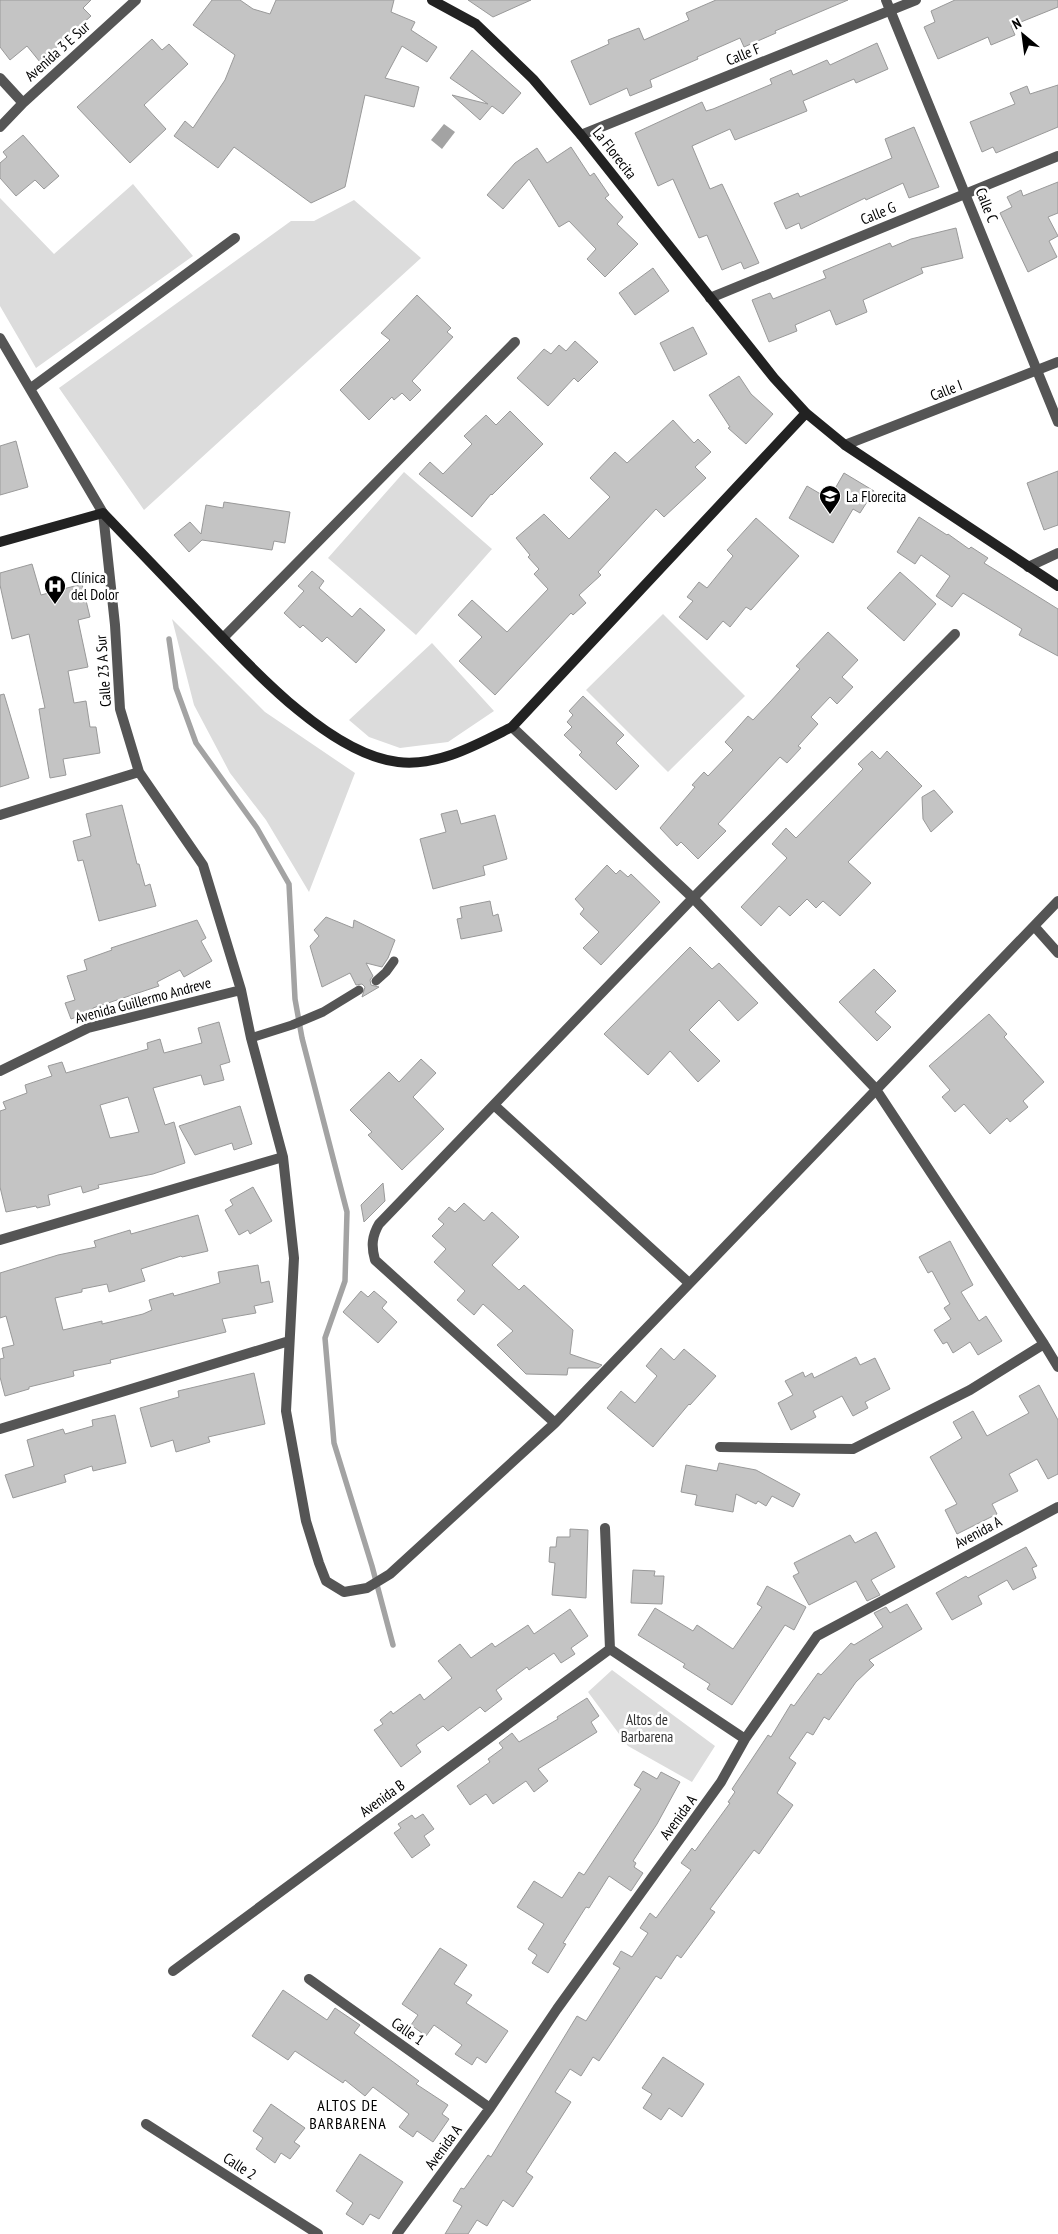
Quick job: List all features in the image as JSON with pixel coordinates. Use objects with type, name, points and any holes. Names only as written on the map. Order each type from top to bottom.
[{"type":"street","name":"Avenida 3 E Sur","points":[[0,127],[23,102],[136,0]]},
{"type":"street","name":"La Florecita","points":[[432,0],[476,24],[533,78],[581,135],[774,378],[806,413],[845,445],[1058,586]]},
{"type":"street","name":"Calle C","points":[[886,0],[1058,422]]},
{"type":"street","name":"Calle F","points":[[581,135],[916,0]]},
{"type":"street","points":[[0,78],[23,102]]},
{"type":"street","name":"Calle G","points":[[710,298],[1058,156]]},
{"type":"street","points":[[31,388],[235,238]]},
{"type":"street","name":"Calle 23 A Sur","points":[[0,338],[103,513],[115,625],[120,709],[139,772],[203,865],[242,990],[251,1038],[283,1157],[294,1258],[286,1411],[306,1521],[326,1581],[344,1592],[367,1588],[390,1574],[555,1423],[1058,901]]},
{"type":"street","points":[[223,638],[516,342]]},
{"type":"street","name":"Calle I","points":[[845,445],[1058,362]]},
{"type":"street","points":[[0,542],[103,513],[256,672],[312,721],[365,754],[398,763],[430,761],[472,747],[512,726],[806,413]]},
{"type":"street","points":[[1028,567],[1058,553]]},
{"type":"street","points":[[555,1423],[375,1260],[372,1251],[372,1241],[379,1224],[693,898],[955,634]]},
{"type":"street","points":[[512,726],[693,898],[876,1088],[1058,1367]]},
{"type":"street","points":[[0,815],[139,772]]},
{"type":"street","points":[[1034,926],[1058,953]]},
{"type":"street","name":"Avenida Guillermo Andreve","points":[[0,1070],[88,1028],[242,990]]},
{"type":"street","points":[[494,1105],[689,1283]]},
{"type":"street","points":[[0,1240],[283,1157]]},
{"type":"street","points":[[0,1429],[289,1341]]},
{"type":"street","points":[[720,1447],[853,1449],[970,1390],[1044,1344]]},
{"type":"street","name":"Avenida A","points":[[397,2234],[490,2108],[557,2009],[722,1782],[745,1739],[817,1636],[1058,1506]]},
{"type":"street","points":[[605,1528],[610,1649],[745,1739]]},
{"type":"street","name":"Avenida B","points":[[173,1971],[610,1649]]},
{"type":"street","name":"Calle 1","points":[[309,1979],[490,2108]]},
{"type":"street","name":"Calle 2","points":[[146,2124],[318,2234]]},
{"type":"lane","points":[[376,981],[394,961]]},
{"type":"lane","points":[[251,1038],[292,1025],[322,1012],[359,990]]},
{"type":"green space","points":[[133,184],[193,256],[36,368],[0,306],[0,198],[54,254]]},
{"type":"green space","points":[[354,200],[421,258],[144,510],[59,388],[291,221],[314,221]]},
{"type":"green space","points":[[404,472],[492,549],[416,635],[328,558]]},
{"type":"green space","points":[[663,614],[745,696],[668,772],[586,690]]},
{"type":"green space","points":[[172,619],[265,712],[355,773],[309,892],[266,820],[230,773],[194,705]]},
{"type":"green space","points":[[432,643],[494,711],[448,742],[400,748],[369,737],[349,720]]},
{"type":"green space","name":"Altos de Barbarena","points":[[612,1670],[715,1746],[692,1782],[628,1746],[588,1692]]},
{"type":"shaded area","points":[[444,124],[455,132],[442,149],[431,140]]},
{"type":"building","points":[[0,0],[91,0],[83,8],[91,16],[40,62],[27,46],[10,60],[0,47]]},
{"type":"building","points":[[212,0],[240,0],[253,9],[270,14],[276,0],[394,0],[391,12],[415,22],[411,30],[437,47],[427,62],[402,46],[385,78],[419,87],[414,107],[365,95],[345,187],[311,203],[234,147],[218,168],[174,136],[185,121],[193,128],[225,80],[235,55],[193,25]]},
{"type":"building","points":[[468,0],[531,0],[493,17]]},
{"type":"building","points":[[716,0],[848,0],[775,31],[776,33],[744,47],[740,38],[650,80],[652,87],[630,96],[627,88],[590,105],[571,61],[609,44],[608,40],[639,28],[644,40],[689,20],[686,13]]},
{"type":"building","points":[[955,0],[1058,0],[1058,7],[1011,26],[1015,35],[991,45],[988,37],[938,59],[924,27],[935,22],[931,11]]},
{"type":"building","points":[[152,39],[162,50],[169,44],[188,64],[144,105],[166,129],[130,163],[77,107]]},
{"type":"building","points":[[877,43],[888,69],[856,83],[854,79],[803,101],[807,111],[735,140],[730,129],[692,146],[710,189],[722,184],[759,263],[744,269],[741,262],[722,270],[707,235],[699,238],[673,179],[658,186],[635,133],[702,102],[706,111],[713,109],[772,84],[770,79],[791,70],[793,75],[827,60],[830,65]]},
{"type":"building","points":[[472,50],[521,93],[503,114],[492,106],[480,120],[452,95],[488,104],[450,78]]},
{"type":"building","points":[[1058,85],[1058,127],[996,153],[993,147],[982,152],[970,122],[1015,104],[1010,93],[1027,86],[1030,94]]},
{"type":"building","points":[[914,127],[939,187],[909,198],[903,183],[866,200],[865,198],[801,229],[799,223],[786,229],[774,203],[798,193],[800,197],[892,158],[885,139]]},
{"type":"building","points":[[23,135],[59,176],[44,189],[35,180],[16,196],[0,178],[0,163],[7,157],[3,152]]},
{"type":"building","points":[[571,147],[590,176],[594,173],[609,195],[605,198],[623,217],[617,224],[638,244],[605,277],[587,259],[596,249],[569,221],[559,227],[529,179],[503,209],[487,195],[515,163],[537,148],[547,163]]},
{"type":"building","points":[[1058,182],[1058,213],[1048,217],[1058,236],[1049,241],[1057,257],[1028,272],[1000,213],[1012,207],[1007,197],[1021,190],[1023,196]]},
{"type":"building","points":[[956,228],[963,258],[921,268],[923,273],[863,300],[867,312],[836,325],[830,310],[795,325],[797,331],[769,342],[752,300],[770,293],[773,299],[826,278],[823,271],[890,243],[892,247],[911,239]]},
{"type":"building","points":[[653,268],[669,291],[635,315],[619,293]]},
{"type":"building","points":[[417,295],[451,328],[447,332],[453,337],[412,381],[421,390],[410,401],[402,393],[394,400],[392,397],[369,420],[340,390],[390,340],[381,333]]},
{"type":"building","points":[[693,327],[707,354],[674,371],[660,343]]},
{"type":"building","points":[[575,341],[598,362],[578,382],[574,378],[548,406],[517,378],[544,349],[551,354],[559,345],[566,351]]},
{"type":"building","points":[[739,376],[751,394],[773,414],[746,444],[728,428],[730,427],[709,395]]},
{"type":"building","points":[[510,411],[543,444],[491,494],[472,517],[419,474],[430,462],[443,474],[472,444],[464,436],[486,415],[496,425]]},
{"type":"building","points":[[673,420],[694,443],[698,439],[711,452],[695,467],[706,478],[664,517],[656,509],[598,572],[601,575],[579,595],[586,603],[573,615],[571,613],[495,695],[459,661],[482,637],[458,615],[472,600],[507,632],[548,589],[534,574],[539,569],[528,557],[530,555],[516,538],[544,514],[569,539],[610,497],[590,478],[615,452],[627,463]]},
{"type":"building","points":[[16,441],[28,487],[0,495],[0,446]]},
{"type":"building","points":[[1058,471],[1058,525],[1044,530],[1027,483]]},
{"type":"building","points":[[844,473],[874,491],[860,513],[853,509],[833,543],[789,518],[807,486],[829,499]]},
{"type":"building","points":[[224,502],[290,512],[285,543],[274,541],[272,550],[202,540],[189,552],[174,535],[190,522],[201,534],[206,505],[223,508]]},
{"type":"building","points":[[919,517],[969,549],[971,547],[988,558],[984,563],[1058,609],[1058,656],[1019,635],[1022,629],[963,593],[952,607],[936,596],[950,576],[921,555],[915,564],[897,552]]},
{"type":"building","points":[[756,518],[799,556],[751,610],[746,607],[730,627],[723,621],[707,640],[679,617],[693,601],[687,597],[699,582],[707,588],[733,556],[727,550]]},
{"type":"building","points":[[32,564],[41,595],[82,584],[90,617],[78,620],[88,667],[68,671],[74,703],[86,701],[90,727],[96,727],[100,753],[63,759],[66,775],[50,778],[39,709],[45,708],[29,634],[12,639],[0,585],[0,573]]},
{"type":"building","points":[[312,571],[324,581],[319,588],[352,617],[360,608],[385,630],[356,663],[327,637],[322,642],[303,625],[300,628],[284,613],[304,591],[298,586]]},
{"type":"building","points":[[900,572],[936,604],[904,641],[867,608]]},
{"type":"building","points":[[828,632],[858,660],[842,677],[853,687],[837,704],[830,697],[811,717],[818,724],[798,746],[801,748],[787,763],[780,757],[718,824],[726,831],[698,859],[681,842],[677,846],[660,828],[695,787],[692,785],[704,772],[708,776],[733,750],[725,742],[748,716],[753,720],[770,702],[800,669],[796,666]]},
{"type":"building","points":[[4,694],[29,778],[0,787],[0,695]]},
{"type":"building","points":[[583,696],[624,735],[616,743],[639,766],[616,790],[579,755],[582,752],[564,735],[572,727],[567,722],[573,715],[569,711]]},
{"type":"building","points":[[872,751],[880,759],[887,751],[922,786],[848,862],[871,883],[840,916],[823,901],[816,908],[807,899],[790,916],[779,906],[761,926],[741,907],[787,858],[772,844],[786,828],[796,838],[863,769],[858,764]]},
{"type":"building","points":[[934,790],[953,812],[931,832],[923,819],[922,797]]},
{"type":"building","points":[[122,805],[137,864],[139,864],[145,886],[150,884],[156,906],[99,921],[83,860],[78,861],[73,841],[91,836],[86,814]]},
{"type":"building","points":[[457,810],[461,824],[495,815],[507,859],[483,866],[485,875],[433,889],[420,839],[446,832],[441,814]]},
{"type":"building","points":[[607,865],[616,874],[620,870],[628,877],[631,874],[660,902],[601,965],[583,948],[599,932],[580,914],[584,909],[575,899]]},
{"type":"building","points":[[490,901],[493,916],[498,914],[502,931],[461,939],[457,919],[462,918],[460,907]]},
{"type":"building","points":[[326,917],[353,928],[354,920],[395,940],[388,958],[382,967],[366,963],[373,976],[370,980],[371,985],[379,987],[362,997],[365,987],[362,984],[356,985],[350,973],[322,987],[310,946],[319,936],[314,930]]},
{"type":"building","points":[[197,920],[206,938],[201,941],[212,961],[184,977],[180,970],[157,982],[159,986],[93,1008],[94,1011],[71,1019],[65,1003],[75,1000],[67,976],[87,970],[84,960],[112,950],[111,948]]},
{"type":"building","points":[[690,947],[712,969],[719,963],[758,1003],[738,1021],[719,1000],[689,1030],[720,1061],[698,1082],[670,1051],[648,1075],[604,1034]]},
{"type":"building","points":[[874,969],[896,991],[875,1012],[891,1027],[877,1041],[839,1002]]},
{"type":"building","points":[[989,1014],[1007,1034],[1004,1037],[1044,1082],[1023,1101],[1028,1107],[1010,1122],[1007,1118],[990,1134],[964,1104],[955,1112],[942,1097],[950,1090],[929,1066]]},
{"type":"building","points":[[219,1022],[230,1062],[220,1065],[224,1080],[204,1085],[201,1075],[153,1088],[165,1125],[174,1122],[185,1163],[153,1174],[98,1185],[99,1188],[83,1193],[81,1186],[48,1195],[50,1205],[6,1212],[0,1187],[0,1111],[6,1109],[3,1102],[27,1093],[25,1085],[52,1076],[48,1066],[62,1062],[66,1073],[148,1049],[147,1043],[160,1039],[164,1053],[202,1043],[198,1028]],"holes":[[[128,1097],[139,1132],[110,1138],[100,1105]]]},
{"type":"building","points":[[421,1059],[436,1073],[413,1097],[444,1129],[402,1170],[368,1135],[372,1132],[350,1110],[389,1072],[399,1082]]},
{"type":"building","points":[[240,1106],[252,1144],[234,1150],[232,1143],[195,1155],[179,1126]]},
{"type":"building","points":[[383,1183],[385,1201],[364,1222],[361,1205]]},
{"type":"building","points":[[253,1187],[272,1221],[250,1234],[248,1230],[239,1235],[225,1210],[233,1205],[230,1200]]},
{"type":"building","points":[[464,1203],[484,1221],[492,1212],[519,1237],[492,1265],[519,1290],[524,1285],[573,1330],[570,1354],[602,1365],[598,1368],[568,1368],[567,1375],[526,1374],[497,1345],[513,1331],[483,1304],[474,1315],[457,1300],[465,1291],[434,1262],[446,1249],[432,1236],[444,1224],[438,1219],[449,1207],[455,1212]]},
{"type":"building","points":[[198,1215],[208,1251],[181,1256],[141,1269],[145,1281],[109,1292],[107,1284],[82,1289],[82,1292],[55,1298],[63,1330],[102,1321],[102,1324],[143,1314],[152,1310],[149,1300],[173,1293],[174,1296],[220,1283],[218,1272],[258,1265],[261,1283],[269,1281],[273,1302],[254,1306],[256,1313],[222,1319],[226,1332],[110,1360],[111,1363],[73,1371],[74,1376],[29,1387],[29,1389],[5,1396],[0,1377],[0,1359],[4,1358],[2,1348],[14,1345],[6,1316],[0,1318],[0,1273],[58,1255],[96,1247],[94,1241],[130,1230],[131,1234]]},
{"type":"building","points":[[950,1241],[973,1285],[961,1292],[979,1321],[986,1316],[1002,1341],[978,1355],[970,1342],[953,1353],[947,1342],[943,1344],[934,1330],[951,1319],[944,1308],[950,1304],[932,1271],[928,1273],[919,1257]]},
{"type":"building","points":[[361,1291],[368,1297],[374,1291],[387,1302],[382,1308],[397,1322],[378,1343],[343,1312]]},
{"type":"building","points":[[661,1348],[674,1360],[684,1349],[716,1376],[689,1404],[653,1447],[607,1408],[621,1391],[635,1403],[657,1376],[646,1366]]},
{"type":"building","points":[[856,1357],[860,1365],[875,1358],[890,1389],[865,1402],[868,1408],[853,1416],[842,1396],[813,1411],[816,1417],[791,1430],[778,1403],[793,1395],[785,1381],[803,1372],[805,1377],[812,1373],[814,1378]]},
{"type":"building","points":[[254,1373],[265,1424],[208,1437],[210,1442],[176,1452],[173,1440],[151,1447],[140,1408],[179,1397],[178,1391]]},
{"type":"building","points":[[1039,1385],[1058,1420],[1058,1474],[1048,1479],[1037,1459],[1009,1474],[1018,1491],[992,1504],[997,1514],[957,1534],[945,1510],[957,1504],[930,1457],[962,1438],[953,1422],[973,1411],[987,1436],[1029,1413],[1019,1396]]},
{"type":"building","points":[[115,1415],[126,1463],[93,1471],[92,1466],[64,1475],[66,1482],[13,1498],[5,1475],[34,1466],[27,1440],[63,1429],[65,1434],[93,1426],[92,1420]]},
{"type":"building","points":[[719,1463],[756,1470],[800,1494],[793,1507],[772,1496],[766,1506],[758,1501],[756,1504],[736,1494],[733,1512],[695,1505],[697,1495],[681,1492],[686,1465],[717,1471]]},
{"type":"building","points":[[570,1529],[588,1530],[586,1598],[552,1595],[555,1563],[549,1562],[550,1547],[556,1547],[557,1537],[570,1537]]},
{"type":"building","points":[[876,1532],[895,1567],[871,1580],[880,1595],[867,1601],[856,1581],[809,1605],[793,1576],[799,1573],[794,1563],[850,1535],[855,1543]]},
{"type":"building","points":[[1026,1547],[1037,1566],[1032,1568],[1036,1578],[1013,1590],[1007,1580],[978,1596],[982,1604],[952,1620],[936,1593]]},
{"type":"building","points":[[633,1570],[655,1571],[654,1576],[664,1576],[662,1604],[631,1603]]},
{"type":"building","points":[[767,1586],[806,1607],[794,1630],[785,1625],[732,1705],[707,1689],[710,1684],[683,1667],[685,1664],[638,1635],[655,1608],[693,1631],[697,1625],[733,1649],[762,1607],[757,1604]]},
{"type":"building","points":[[907,1604],[922,1629],[869,1660],[874,1665],[856,1682],[829,1720],[824,1717],[813,1735],[807,1732],[789,1758],[796,1763],[777,1793],[793,1805],[759,1854],[754,1850],[710,1909],[715,1912],[681,1958],[677,1955],[661,1979],[656,1976],[599,2061],[593,2057],[581,2076],[570,2069],[555,2092],[571,2102],[526,2172],[533,2177],[513,2207],[503,2200],[487,2226],[477,2220],[468,2234],[445,2234],[462,2206],[453,2201],[461,2188],[464,2189],[488,2155],[491,2157],[577,2016],[586,2021],[620,1968],[613,1964],[621,1951],[632,1957],[648,1933],[640,1928],[650,1913],[656,1918],[691,1870],[681,1863],[692,1848],[695,1851],[730,1803],[728,1802],[735,1792],[732,1789],[768,1735],[771,1737],[791,1704],[794,1706],[818,1673],[821,1675],[851,1643],[854,1645],[883,1627],[874,1613],[886,1607],[890,1613]]},
{"type":"building","points":[[570,1609],[588,1636],[571,1648],[575,1654],[561,1663],[554,1653],[529,1670],[527,1667],[496,1690],[502,1699],[485,1712],[480,1707],[448,1731],[443,1726],[416,1745],[421,1752],[401,1767],[374,1730],[383,1724],[380,1720],[391,1711],[393,1714],[420,1694],[424,1700],[452,1678],[438,1661],[460,1644],[471,1658],[492,1643],[495,1647],[528,1625],[534,1634]]},
{"type":"building","points":[[587,1698],[599,1716],[591,1722],[597,1732],[538,1769],[548,1781],[534,1792],[526,1781],[493,1804],[486,1794],[470,1805],[457,1786],[490,1762],[488,1759],[503,1748],[499,1743],[512,1733],[519,1742],[558,1719],[557,1717]]},
{"type":"building","points":[[643,1771],[657,1779],[661,1772],[680,1782],[657,1824],[633,1861],[636,1863],[634,1867],[643,1873],[631,1891],[609,1876],[589,1908],[586,1907],[563,1943],[566,1944],[548,1973],[532,1963],[537,1955],[528,1949],[544,1924],[517,1907],[534,1881],[562,1898],[579,1872],[584,1875],[641,1789],[634,1785]]},
{"type":"building","points":[[423,1814],[434,1829],[424,1836],[430,1845],[412,1858],[394,1833],[401,1828],[398,1824],[412,1815],[415,1819]]},
{"type":"building","points":[[440,1948],[467,1965],[454,1984],[472,1995],[466,2003],[508,2031],[486,2063],[477,2057],[472,2065],[455,2054],[462,2045],[434,2025],[426,2036],[411,2025],[418,2015],[402,2004]]},
{"type":"building","points":[[283,1990],[327,2020],[335,2008],[360,2025],[354,2033],[419,2081],[416,2084],[448,2105],[442,2114],[449,2119],[433,2142],[417,2131],[413,2137],[399,2127],[409,2114],[373,2087],[365,2096],[345,2080],[343,2083],[295,2051],[288,2060],[252,2036]]},
{"type":"building","points":[[663,2057],[704,2084],[682,2117],[669,2108],[661,2120],[643,2108],[652,2094],[642,2088]]},
{"type":"building","points":[[271,2104],[305,2128],[294,2142],[300,2146],[290,2159],[281,2153],[275,2163],[256,2149],[263,2138],[253,2131]]},
{"type":"building","points":[[360,2154],[403,2182],[379,2219],[370,2214],[363,2225],[346,2214],[353,2203],[336,2191]]},
{"type":"waterway","points":[[169,639],[176,688],[196,743],[257,828],[289,884],[295,999],[302,1038],[347,1212],[345,1281],[325,1338],[334,1443],[372,1566],[393,1645]]},
{"type":"place","name":"La Florecita","points":[[830,515]]},
{"type":"place","name":"Clínica del Dolor","points":[[55,605]]},
{"type":"district","name":"ALTOS DE BARBARENA","points":[[348,2114]]}]
